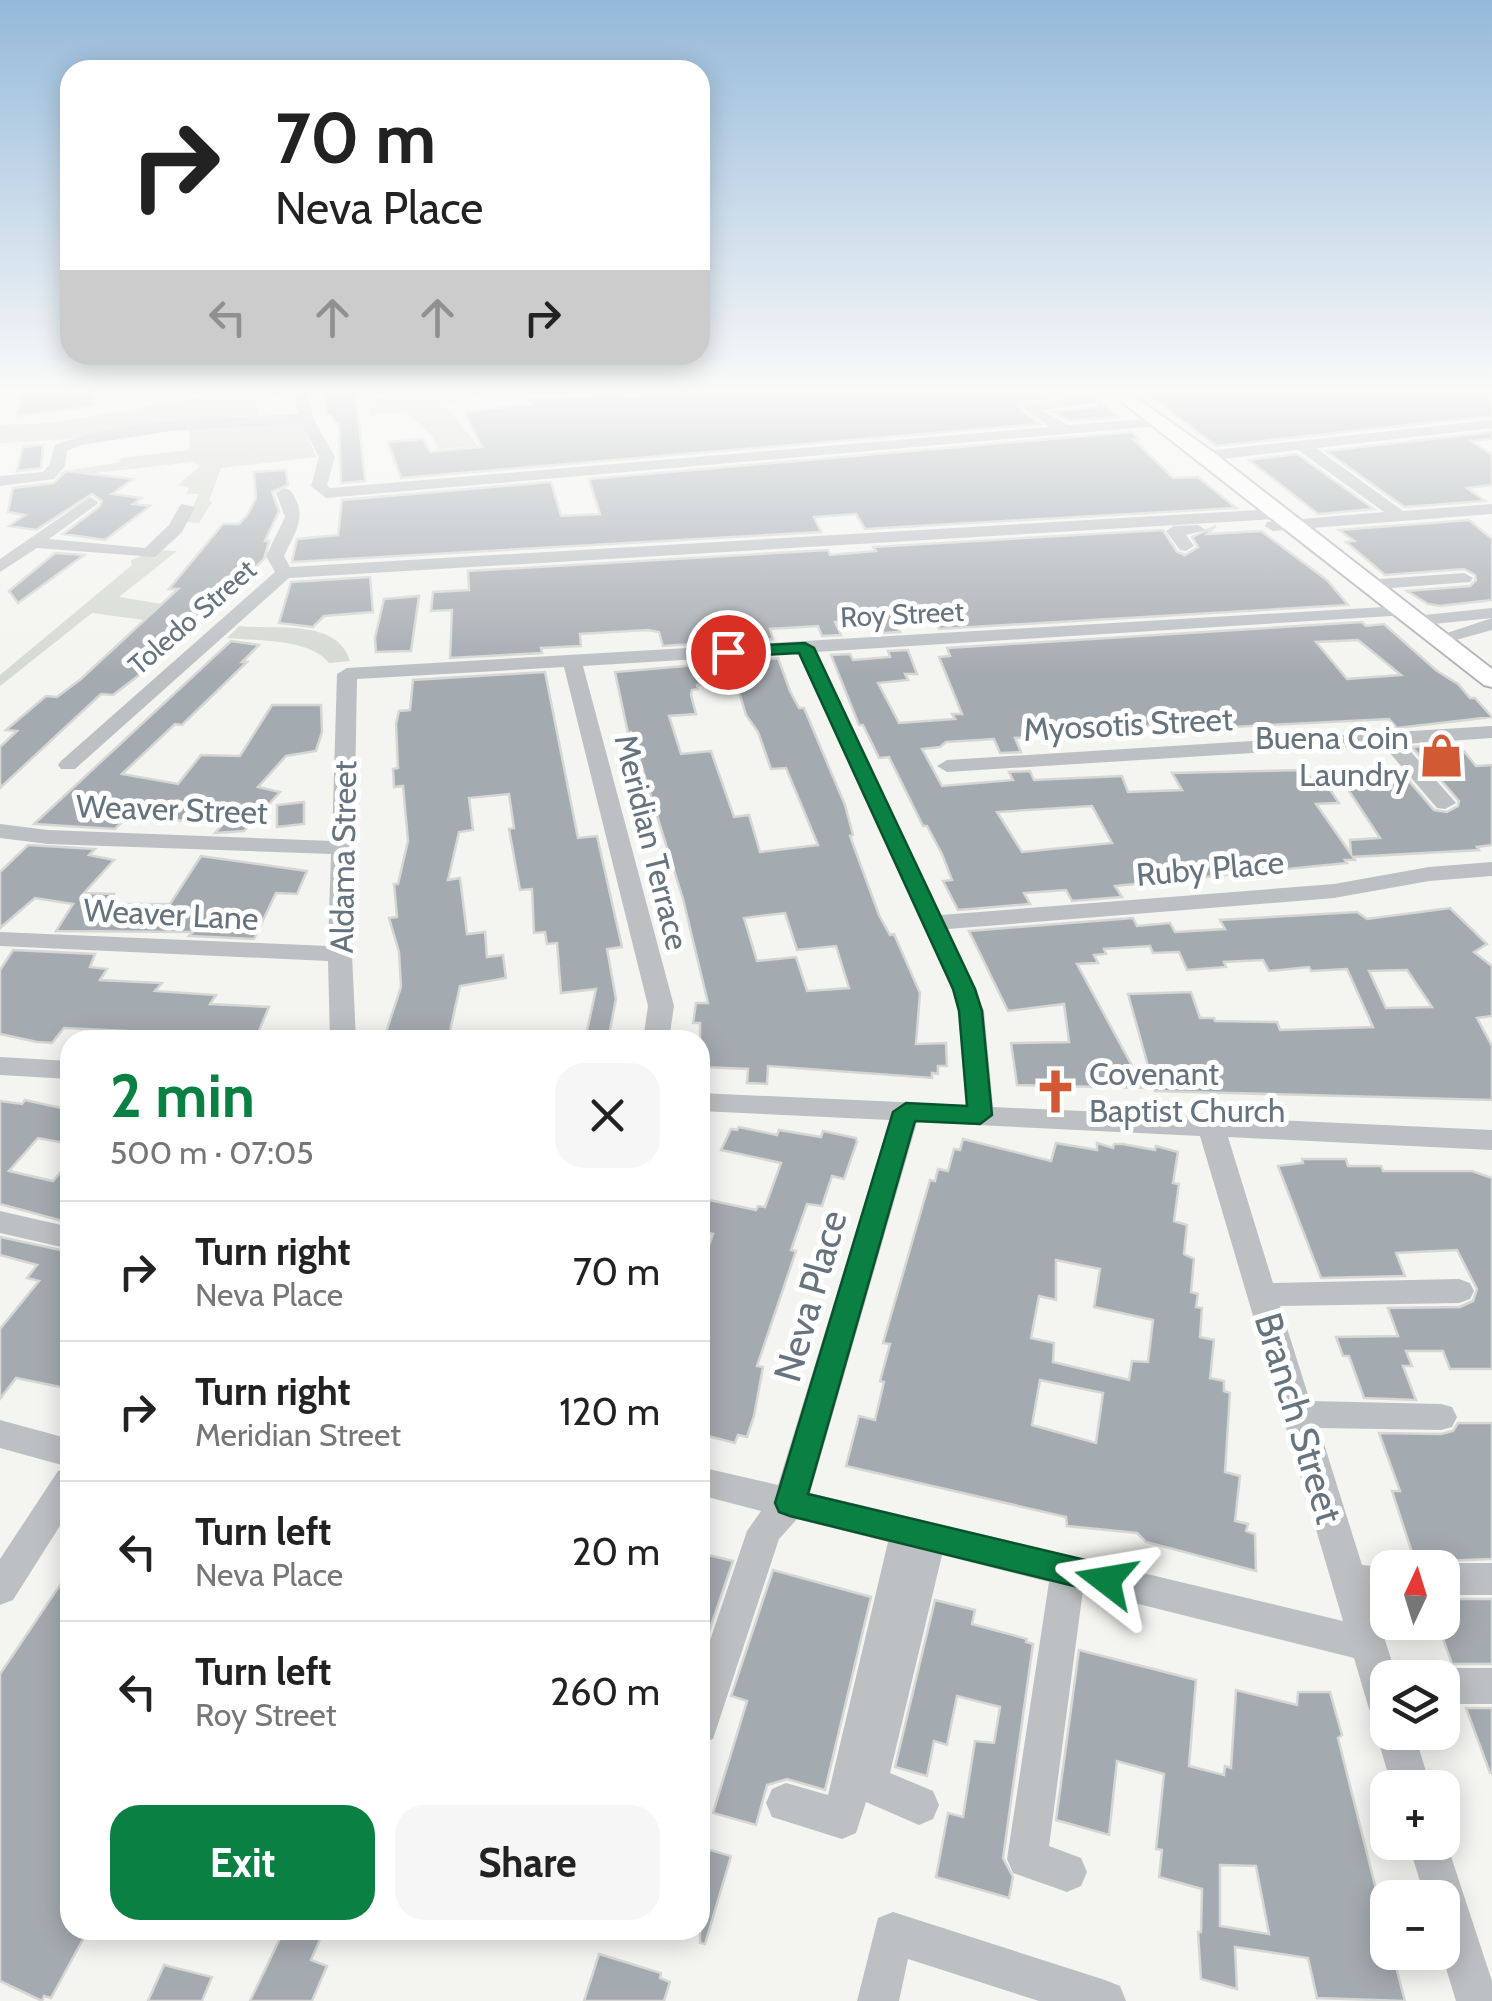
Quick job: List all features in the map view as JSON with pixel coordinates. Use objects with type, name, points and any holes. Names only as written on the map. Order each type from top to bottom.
[{"type":"main road","points":[[1245,487],[1492,680]]},
{"type":"street","points":[[321,487],[320,491],[336,493],[401,487]]},
{"type":"street","points":[[1359,487],[1401,517]]},
{"type":"street","name":"Toledo Street","points":[[68,765],[284,574],[275,556],[296,515],[293,502],[284,493]]},
{"type":"street","points":[[0,568],[90,502]]},
{"type":"street","points":[[35,543],[149,552],[176,528],[187,507]]},
{"type":"street","points":[[284,574],[1284,519],[1401,517],[1492,509]]},
{"type":"street","points":[[1170,526],[1186,546]]},
{"type":"street","points":[[1366,584],[1464,578]]},
{"type":"street","name":"Roy Street","points":[[347,674],[1492,613]]},
{"type":"street","points":[[1438,640],[1492,624]]},
{"type":"street","points":[[805,648],[971,1011],[980,1115]]},
{"type":"street","name":"Meridian Terrace","points":[[572,661],[661,1006],[657,1030]]},
{"type":"street","name":"Aldama Street","points":[[343,1030],[340,954],[347,674]]},
{"type":"street","points":[[1389,738],[1445,802]]},
{"type":"street","name":"Myosotis Street","points":[[947,766],[1389,738],[1485,743]]},
{"type":"street","name":"Weaver Street","points":[[0,831],[48,837],[343,848]]},
{"type":"street","name":"Ruby Place","points":[[933,923],[1334,891],[1429,874],[1492,870]]},
{"type":"street","name":"Weaver Lane","points":[[0,939],[340,954]]},
{"type":"street","points":[[0,1066],[60,1069]]},
{"type":"street","points":[[710,1102],[1492,1140]]},
{"type":"street","name":"Neva Place","points":[[790,1503],[906,1112]]},
{"type":"street","name":"Branch Street","points":[[1212,1127],[1374,1660]]},
{"type":"street","points":[[0,1222],[60,1236]]},
{"type":"street","points":[[1262,1296],[1296,1292],[1459,1291]]},
{"type":"street","points":[[1298,1414],[1440,1416]]},
{"type":"street","points":[[0,1434],[60,1449]]},
{"type":"street","points":[[710,1483],[1368,1644]]},
{"type":"street","points":[[0,1589],[60,1496]]},
{"type":"street","points":[[710,1696],[764,1531],[790,1503]]},
{"type":"street","points":[[786,1803],[842,1819],[919,1534]]},
{"type":"street","points":[[919,1534],[868,1783],[920,1805]]},
{"type":"street","points":[[1067,1872],[1027,1858],[1068,1570]]},
{"type":"street","points":[[1460,1580],[1492,1579]]},
{"type":"street","points":[[1349,1581],[1370,1580]]},
{"type":"street","points":[[1460,1686],[1492,1686]]},
{"type":"street","points":[[1434,1860],[1477,2001]]},
{"type":"street","points":[[878,2001],[893,1933],[1105,2001]]},
{"type":"shaded area","points":[[214,487],[209,501],[212,502],[199,523],[186,522],[199,494],[186,494],[189,488]]},
{"type":"shaded area","points":[[158,550],[177,551],[119,597],[212,612],[197,627],[92,613],[0,686],[0,675],[132,565],[131,560]]},
{"type":"shaded area","points":[[239,626],[319,632],[343,647],[350,661],[329,663],[296,645],[227,638]]},
{"type":"building","points":[[121,487],[112,494],[142,498],[133,504],[150,506],[105,540],[63,534],[99,507],[102,501],[92,494],[36,530],[9,526],[25,515],[8,512],[13,488]]},
{"type":"building","points":[[255,487],[283,487],[272,492],[279,511],[265,541],[269,541],[264,559],[216,605],[210,604],[138,676],[113,695],[101,694],[0,788],[0,747],[17,731],[6,730],[46,696],[57,697],[81,679],[178,589],[169,589],[223,524],[239,524],[256,498]]},
{"type":"building","points":[[489,487],[553,487],[561,516],[600,514],[592,487],[1211,487],[1236,508],[865,529],[856,514],[814,517],[821,532],[292,562],[297,539],[338,535],[342,500]]},
{"type":"building","points":[[1284,487],[1344,487],[1374,509],[1318,514]]},
{"type":"building","points":[[1377,487],[1472,487],[1467,488],[1485,501],[1404,507]]},
{"type":"building","points":[[1469,520],[1492,539],[1492,600],[1440,606],[1428,604],[1407,591],[1470,586],[1475,575],[1464,569],[1385,575],[1346,542],[1354,541],[1339,530]]},
{"type":"building","points":[[1216,526],[1207,534],[1261,531],[1327,580],[1348,605],[939,629],[935,621],[897,623],[900,632],[881,633],[876,620],[835,622],[841,635],[822,636],[818,626],[770,629],[773,639],[663,646],[659,632],[648,630],[580,634],[581,646],[541,648],[542,653],[450,658],[452,610],[431,611],[433,592],[469,590],[468,571],[828,550],[830,555],[876,551],[873,547],[1163,530],[1177,552],[1185,555],[1198,547],[1192,537]]},
{"type":"building","points":[[55,553],[84,555],[18,603],[9,591]]},
{"type":"building","points":[[370,577],[373,612],[324,616],[313,627],[279,623],[291,582]]},
{"type":"building","points":[[419,596],[411,651],[376,652],[375,638],[384,599]]},
{"type":"building","points":[[1362,622],[1366,626],[1384,624],[1470,698],[1475,698],[1492,717],[1397,728],[1389,719],[1172,730],[1169,724],[1101,733],[1095,722],[1053,724],[1055,728],[1046,729],[1050,736],[1015,738],[1021,752],[1000,753],[994,739],[946,742],[940,747],[922,749],[942,786],[1013,780],[1009,772],[1030,771],[1034,780],[1122,776],[1128,792],[1182,790],[1172,773],[1305,770],[1316,786],[1327,785],[1339,803],[1316,804],[1351,854],[1350,840],[1380,838],[1345,785],[1409,781],[1434,810],[1447,812],[1458,806],[1459,801],[1412,747],[1458,744],[1476,766],[1492,765],[1492,845],[1477,847],[1479,850],[1353,857],[1355,860],[1345,860],[1347,863],[1115,886],[1122,897],[1072,901],[1066,890],[1024,893],[1030,904],[958,910],[943,881],[952,880],[942,854],[927,826],[923,826],[889,757],[879,758],[863,725],[859,725],[831,655],[850,654],[853,660],[890,657],[888,651],[908,650],[917,674],[905,674],[908,680],[878,683],[899,723],[955,719],[952,714],[962,714],[939,657],[950,656],[947,648]],"holes":[[[1358,640],[1401,675],[1347,679],[1316,642]],[[1092,806],[1112,843],[1022,852],[997,812]]]},
{"type":"building","points":[[231,641],[259,645],[242,662],[247,662],[182,725],[175,724],[122,774],[178,784],[201,755],[240,756],[272,705],[321,705],[322,732],[316,751],[286,756],[258,787],[280,792],[244,831],[215,833],[223,824],[176,820],[172,824],[128,816],[115,829],[34,824]]},
{"type":"building","points":[[778,658],[845,805],[853,835],[850,836],[879,915],[890,935],[894,934],[920,993],[916,1044],[946,1043],[947,1066],[938,1066],[938,1074],[932,1073],[932,1078],[768,1066],[767,1084],[747,1083],[748,1069],[710,1067],[710,1030],[700,1030],[700,1023],[693,1023],[696,1003],[708,1003],[683,899],[631,732],[628,733],[615,672]],"holes":[[[736,682],[746,715],[758,732],[771,769],[786,768],[818,845],[760,852],[749,815],[734,817],[711,751],[681,754],[669,716],[696,714],[691,695],[697,685]],[[785,913],[797,950],[836,946],[849,988],[807,991],[796,957],[757,961],[744,918]]]},
{"type":"building","points":[[545,672],[578,838],[597,836],[622,947],[607,949],[616,999],[610,1030],[587,1030],[596,989],[561,993],[557,943],[547,944],[545,932],[534,933],[532,889],[520,890],[509,829],[514,828],[509,794],[469,798],[473,830],[459,832],[448,880],[460,878],[467,934],[485,932],[487,957],[503,955],[506,978],[460,986],[450,1030],[387,1030],[401,987],[399,952],[389,918],[397,917],[394,884],[398,884],[408,841],[403,786],[394,787],[393,769],[398,768],[396,724],[399,711],[410,710],[413,680]]},
{"type":"building","points":[[304,802],[304,824],[277,827],[277,805]]},
{"type":"building","points":[[28,845],[95,849],[89,855],[114,860],[84,893],[114,894],[110,904],[170,904],[201,856],[307,871],[297,894],[276,893],[254,939],[189,936],[193,932],[56,931],[73,904],[35,898],[0,928],[0,872]]},
{"type":"building","points":[[1450,908],[1487,944],[1474,952],[1492,966],[1492,1016],[1477,1018],[1492,1046],[1492,1100],[1155,1091],[1128,994],[1191,992],[1200,1018],[1277,1022],[1280,1030],[1373,1027],[1347,969],[1269,971],[1263,960],[1224,962],[1226,967],[1187,970],[1179,952],[1153,953],[1150,946],[1104,949],[1106,954],[1094,955],[1098,963],[1077,964],[1144,1088],[1017,1085],[1011,1043],[1069,1042],[1064,1004],[1008,1011],[969,931],[1133,918],[1137,926],[1170,923],[1175,932],[1225,929],[1220,920],[1357,912],[1367,919]],"holes":[[[1407,970],[1432,1007],[1386,1008],[1369,971]]]},
{"type":"building","points":[[13,950],[95,954],[90,967],[107,969],[100,980],[162,983],[155,991],[216,995],[210,1004],[269,1007],[259,1030],[64,1028],[52,1043],[37,1042],[0,1034],[0,970]]},
{"type":"building","points":[[25,1100],[60,1108],[60,1142],[38,1138],[9,1171],[53,1181],[60,1173],[60,1220],[0,1204],[0,1101],[22,1104]]},
{"type":"building","points":[[739,1127],[777,1135],[779,1130],[821,1137],[823,1131],[856,1138],[857,1142],[844,1179],[832,1176],[822,1206],[807,1204],[791,1250],[796,1251],[757,1366],[763,1367],[754,1416],[747,1437],[738,1435],[735,1443],[710,1437],[710,1200],[756,1210],[758,1206],[765,1207],[781,1163],[721,1150],[731,1129]]},
{"type":"building","points":[[963,1139],[1051,1161],[1056,1143],[1097,1150],[1097,1143],[1113,1148],[1114,1144],[1123,1144],[1155,1150],[1156,1146],[1178,1152],[1173,1183],[1179,1184],[1174,1221],[1187,1225],[1184,1254],[1194,1259],[1191,1292],[1198,1294],[1196,1307],[1202,1308],[1200,1337],[1214,1340],[1210,1378],[1224,1381],[1224,1391],[1230,1393],[1225,1472],[1240,1476],[1235,1521],[1248,1524],[1246,1531],[1255,1534],[1256,1571],[1146,1542],[1137,1533],[1067,1526],[1066,1517],[846,1466],[859,1416],[875,1420],[890,1344],[883,1343],[930,1180],[935,1181],[938,1169],[948,1171],[954,1149],[960,1150]],"holes":[[[1056,1260],[1100,1269],[1094,1307],[1153,1320],[1148,1362],[1132,1361],[1129,1380],[1053,1362],[1054,1343],[1031,1338],[1039,1296],[1056,1300]],[[1040,1380],[1103,1393],[1096,1443],[1032,1425]]]},
{"type":"building","points":[[1302,1159],[1346,1159],[1348,1166],[1381,1166],[1383,1171],[1472,1171],[1492,1178],[1492,1369],[1450,1369],[1443,1351],[1406,1351],[1412,1366],[1403,1366],[1416,1400],[1364,1398],[1349,1356],[1343,1356],[1336,1337],[1398,1336],[1388,1308],[1460,1307],[1473,1301],[1477,1289],[1457,1250],[1396,1253],[1405,1276],[1321,1278],[1278,1166],[1303,1163]]},
{"type":"building","points":[[0,1237],[60,1250],[60,1387],[16,1378],[0,1399],[0,1329],[39,1281],[27,1278],[37,1265],[0,1255]]},
{"type":"building","points":[[1458,1423],[1492,1423],[1492,1559],[1460,1560],[1460,1550],[1411,1550],[1392,1491],[1400,1491],[1379,1433],[1453,1431]]},
{"type":"building","points":[[710,1555],[733,1561],[710,1629]]},
{"type":"building","points":[[773,1570],[871,1597],[825,1790],[787,1779],[767,1785],[756,1825],[713,1813],[747,1701],[731,1696]]},
{"type":"building","points":[[60,1585],[60,1940],[83,1940],[51,1998],[44,1996],[42,2001],[0,1981],[0,1674]]},
{"type":"building","points":[[1460,1599],[1492,1599],[1492,1664],[1460,1664],[1460,1660],[1451,1660],[1443,1640],[1460,1640]]},
{"type":"building","points":[[935,1600],[975,1610],[972,1624],[1033,1644],[1003,1858],[1013,1877],[1009,1898],[936,1877],[948,1813],[963,1817],[975,1741],[994,1743],[1000,1707],[957,1696],[947,1745],[934,1741],[927,1776],[895,1767]]},
{"type":"building","points":[[1079,1650],[1196,1680],[1189,1766],[1224,1775],[1225,1766],[1231,1768],[1236,1690],[1297,1705],[1298,1692],[1330,1692],[1374,1880],[1370,1880],[1370,1970],[1397,1970],[1405,2001],[1317,1998],[1308,1958],[1235,1947],[1237,1989],[1201,1979],[1198,1932],[1202,1889],[1159,1877],[1162,1850],[1156,1849],[1164,1774],[1117,1761],[1109,1835],[1056,1820]],"holes":[[[1220,1865],[1256,1866],[1269,1934],[1220,1926]]]},
{"type":"building","points":[[1466,1708],[1492,1708],[1492,1773],[1490,1773]]},
{"type":"building","points":[[710,1850],[731,1856],[710,1927]]},
{"type":"building","points":[[279,1940],[320,1940],[311,1960],[327,1966],[312,2001],[250,2001]]},
{"type":"building","points":[[599,1954],[661,1973],[660,1978],[670,1982],[664,2001],[584,2001]]},
{"type":"building","points":[[164,1965],[212,1977],[202,2001],[148,2001]]},
{"type":"place","name":"Buena Coin Laundry","points":[[1442,755]]},
{"type":"place","name":"Covenant Baptist Church","points":[[1056,1091]]},
{"type":"route","points":[[728,652],[805,648],[964,989],[971,1011],[980,1115],[906,1112],[790,1503],[1106,1580]]}]
